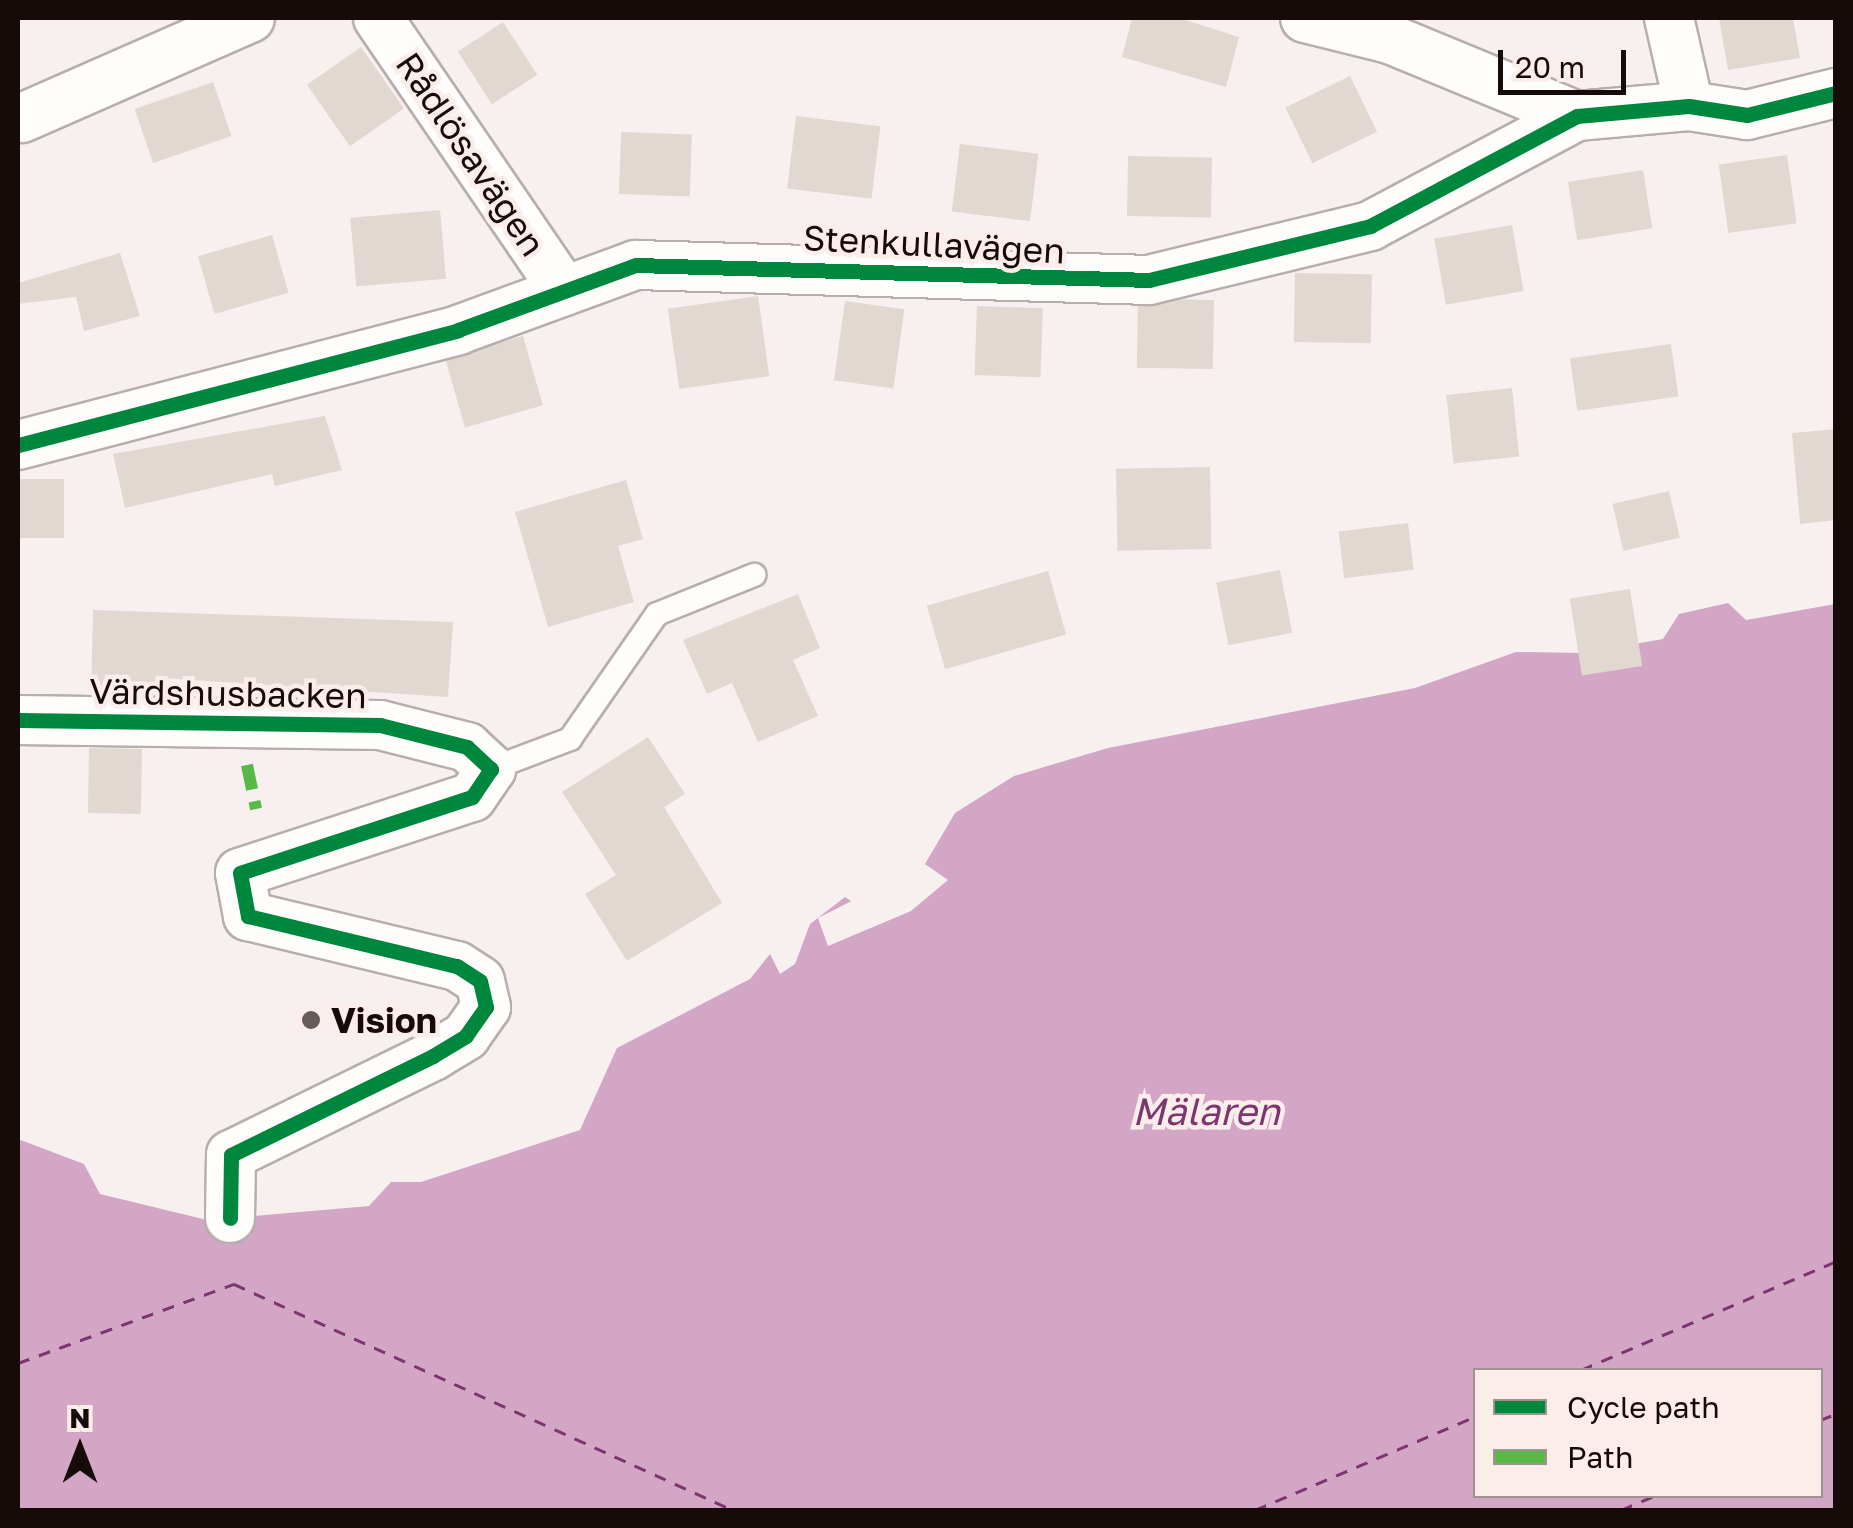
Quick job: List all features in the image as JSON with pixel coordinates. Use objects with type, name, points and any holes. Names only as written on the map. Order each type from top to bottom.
[{"type":"street","points":[[22,118],[250,18]]},
{"type":"street","name":"Rådlösavägen","points":[[378,18],[564,291]]},
{"type":"street","points":[[1305,18],[1390,39],[1577,116]]},
{"type":"street","points":[[1669,18],[1690,106]]},
{"type":"street","name":"Stenkullavägen","points":[[18,446],[458,330],[636,265],[1149,280],[1370,226],[1577,116],[1690,106],[1747,115],[1836,93]]},
{"type":"street","name":"Värdshusbacken","points":[[18,720],[380,724],[467,747],[491,769]]},
{"type":"street","points":[[230,1218],[231,1156],[433,1056],[466,1036],[486,1007],[480,980],[458,966],[248,916],[240,873],[472,796],[491,769]]},
{"type":"lane","points":[[491,769],[570,740],[657,614],[754,575]]},
{"type":"water","name":"Mälaren","points":[[1728,603],[1746,620],[1835,604],[1835,1510],[18,1510],[18,1139],[84,1164],[100,1194],[207,1220],[369,1206],[391,1182],[421,1182],[580,1130],[617,1048],[750,979],[770,954],[780,974],[795,964],[810,924],[845,897],[855,904],[891,890],[925,864],[955,813],[1014,776],[1108,748],[1415,688],[1516,652],[1583,653],[1663,639],[1679,614]]},
{"type":"pier","points":[[925,864],[948,880],[911,911],[828,946],[818,918]]},
{"type":"building","points":[[1132,18],[1179,18],[1239,37],[1226,87],[1122,57]]},
{"type":"building","points":[[1719,18],[1793,18],[1800,58],[1728,70]]},
{"type":"building","points":[[503,22],[537,75],[492,104],[458,51]]},
{"type":"building","points":[[361,47],[404,108],[350,146],[307,85]]},
{"type":"building","points":[[1350,76],[1377,132],[1312,163],[1285,108]]},
{"type":"building","points":[[213,82],[232,136],[153,163],[135,109]]},
{"type":"building","points":[[796,116],[880,126],[871,199],[787,188]]},
{"type":"building","points":[[621,132],[692,134],[690,196],[619,194]]},
{"type":"building","points":[[960,144],[1038,154],[1030,221],[952,211]]},
{"type":"building","points":[[1787,155],[1797,223],[1728,233],[1719,165]]},
{"type":"building","points":[[1128,156],[1212,157],[1211,217],[1127,216]]},
{"type":"building","points":[[1643,170],[1652,228],[1577,240],[1568,182]]},
{"type":"building","points":[[440,210],[446,279],[356,287],[350,218]]},
{"type":"building","points":[[1512,225],[1524,291],[1446,305],[1434,239]]},
{"type":"building","points":[[272,235],[289,293],[215,314],[198,256]]},
{"type":"building","points":[[120,253],[140,316],[84,331],[76,297],[18,304],[18,283]]},
{"type":"building","points":[[1295,273],[1372,274],[1371,343],[1294,342]]},
{"type":"building","points":[[758,296],[769,376],[679,389],[668,309]]},
{"type":"building","points":[[1138,299],[1214,300],[1213,369],[1137,368]]},
{"type":"building","points":[[845,301],[904,309],[893,389],[834,380]]},
{"type":"building","points":[[977,306],[1043,308],[1041,377],[975,375]]},
{"type":"building","points":[[523,336],[543,405],[465,428],[445,358]]},
{"type":"building","points":[[1671,344],[1678,396],[1577,411],[1570,358]]},
{"type":"building","points":[[1512,388],[1519,457],[1454,464],[1446,395]]},
{"type":"building","points":[[325,416],[342,470],[275,486],[272,474],[125,508],[113,454]]},
{"type":"building","points":[[1836,429],[1836,520],[1800,524],[1792,433]]},
{"type":"building","points":[[1210,467],[1211,549],[1117,551],[1116,469]]},
{"type":"building","points":[[18,479],[64,479],[64,538],[18,538]]},
{"type":"building","points":[[626,480],[643,539],[618,546],[634,602],[548,627],[515,512]]},
{"type":"building","points":[[1669,491],[1680,538],[1623,551],[1612,504]]},
{"type":"building","points":[[1408,523],[1414,570],[1344,578],[1339,532]]},
{"type":"building","points":[[1280,570],[1292,633],[1228,645],[1216,582]]},
{"type":"building","points":[[1048,571],[1066,634],[945,669],[927,606]]},
{"type":"building","points":[[1630,589],[1642,666],[1582,676],[1570,599]]},
{"type":"building","points":[[798,594],[820,648],[793,660],[818,716],[758,742],[732,683],[707,694],[683,640]]},
{"type":"building","points":[[93,610],[453,622],[448,697],[161,678],[161,691],[91,694]]},
{"type":"building","points":[[648,737],[685,794],[664,807],[722,903],[627,961],[585,894],[616,875],[562,792]]},
{"type":"building","points":[[89,748],[142,749],[141,814],[88,813]]},
{"type":"ferry route","points":[[1586,1368],[1836,1261]]},
{"type":"ferry route","points":[[18,1363],[234,1284],[733,1510]]},
{"type":"ferry route","points":[[1823,1419],[1836,1414]]},
{"type":"ferry route","points":[[1255,1510],[1473,1417]]},
{"type":"ferry route","points":[[1621,1510],[1649,1498]]},
{"type":"marked path","points":[[247,765],[256,809]]},
{"type":"cycle path","points":[[18,445],[458,330],[636,265],[1149,280],[1370,226],[1577,116],[1689,106],[1747,115],[1836,93]]},
{"type":"cycle path","points":[[18,720],[380,725],[467,747],[491,769],[472,797],[240,873],[248,916],[457,966],[480,981],[486,1007],[466,1036],[433,1056],[231,1155],[230,1218]]},
{"type":"place","name":"Vision","points":[[311,1020]]}]
